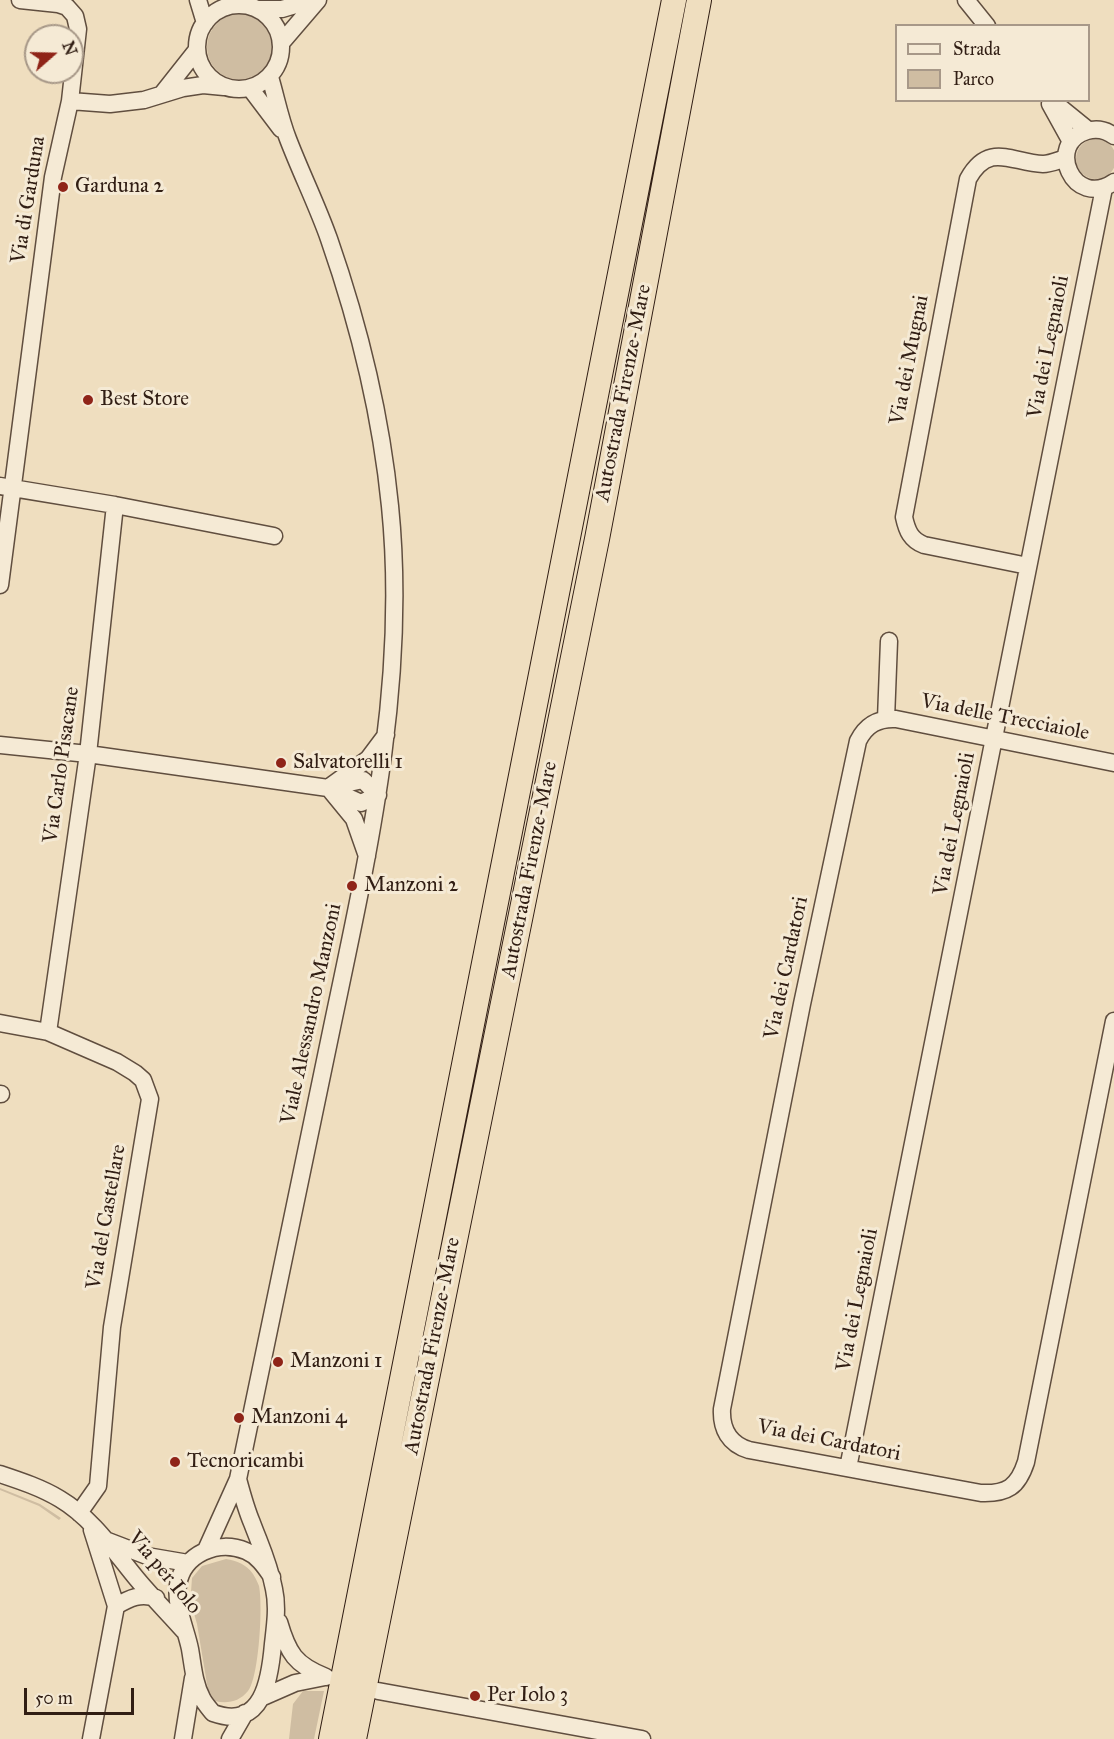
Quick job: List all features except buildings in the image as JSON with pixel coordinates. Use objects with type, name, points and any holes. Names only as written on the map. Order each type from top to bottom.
[{"type":"highway","name":"Autostrada Firenze-Mare","points":[[331,1739],[674,0]]},
{"type":"highway","name":"Autostrada Firenze-Mare","points":[[354,1739],[597,539],[699,0]]},
{"type":"street","name":"Via di Garduna","points":[[0,585],[6,487],[53,177],[70,101],[78,29],[75,16],[67,7],[20,0]]},
{"type":"street","points":[[198,0],[205,23]]},
{"type":"street","points":[[162,94],[196,51],[199,34],[205,23],[228,3],[257,9],[282,9],[312,0]]},
{"type":"street","points":[[282,42],[318,0]]},
{"type":"street","points":[[966,0],[985,24]]},
{"type":"street","points":[[70,101],[110,104],[144,100],[183,88],[203,85],[237,90],[261,84],[270,77],[277,66],[282,42],[273,22],[257,9]]},
{"type":"street","points":[[196,51],[205,72],[213,81],[225,87]]},
{"type":"street","points":[[270,77],[287,137]]},
{"type":"street","points":[[250,88],[287,137]]},
{"type":"street","points":[[1051,102],[1074,180],[1088,188],[1109,185]]},
{"type":"street","points":[[1053,102],[1088,130],[1104,130],[1114,136]]},
{"type":"street","name":"Via dei Mugnai","points":[[1028,566],[916,542],[910,536],[904,517],[968,178],[981,162],[997,156],[1044,164],[1069,158],[1081,133],[1088,130]]},
{"type":"street","name":"Viale Alessandro Manzoni","points":[[206,1550],[238,1479],[368,858],[387,735],[394,668],[396,598],[390,506],[381,440],[358,330],[318,211],[287,137]]},
{"type":"street","name":"Via dei Legnaioli","points":[[848,1468],[1028,566],[1109,185]]},
{"type":"street","points":[[6,487],[115,505],[274,536]]},
{"type":"street","name":"Via Carlo Pisacane","points":[[48,1032],[88,754],[115,505]]},
{"type":"street","points":[[886,718],[889,640]]},
{"type":"street","name":"Via delle Trecciaiole","points":[[886,718],[1114,763]]},
{"type":"street","name":"Via dei Cardatori","points":[[886,718],[870,725],[862,732],[858,741],[802,1004],[722,1409],[725,1431],[739,1447],[989,1493],[1007,1490],[1016,1484],[1022,1475],[1114,1021]]},
{"type":"street","points":[[328,788],[368,759],[387,735]]},
{"type":"street","points":[[0,745],[88,754],[328,788],[361,803],[378,795]]},
{"type":"street","points":[[328,788],[354,819],[368,858]]},
{"type":"street","name":"Via del Castellare","points":[[0,1023],[48,1032],[117,1062],[135,1073],[147,1088],[150,1099],[112,1327],[98,1486],[82,1516]]},
{"type":"street","name":"Via per Iolo","points":[[0,1474],[52,1495],[82,1516],[107,1541],[139,1582],[156,1598],[186,1634]]},
{"type":"street","points":[[238,1479],[252,1523],[265,1551],[272,1577],[276,1612],[287,1647],[299,1663],[310,1671],[326,1677],[295,1683],[263,1697]]},
{"type":"street","points":[[82,1516],[97,1541],[116,1606],[91,1739]]},
{"type":"street","name":"Via per Iolo","points":[[107,1541],[147,1556],[188,1563]]},
{"type":"street","points":[[272,1577],[256,1557],[245,1550],[220,1547],[196,1555],[181,1574],[178,1586],[180,1614],[201,1697],[213,1713],[234,1717],[255,1707],[263,1697],[272,1662],[276,1612]]},
{"type":"street","points":[[116,1606],[133,1597],[156,1598]]},
{"type":"street","points":[[183,1739],[194,1674]]},
{"type":"street","points":[[378,1691],[642,1739]]},
{"type":"street","points":[[230,1739],[245,1713]]},
{"type":"green space","points":[[240,14],[253,17],[263,24],[270,34],[273,47],[270,60],[263,70],[253,77],[240,80],[227,77],[217,70],[210,60],[207,47],[210,34],[217,24],[227,17]]},
{"type":"green space","points":[[1096,139],[1110,145],[1114,152],[1115,162],[1110,173],[1096,179],[1082,173],[1076,159],[1082,145]]},
{"type":"green space","points":[[0,1488],[40,1504],[61,1518],[59,1520],[39,1506],[0,1490]]},
{"type":"green space","points":[[226,1559],[241,1564],[253,1574],[259,1586],[261,1608],[257,1657],[252,1683],[241,1698],[224,1702],[215,1701],[208,1690],[197,1624],[191,1603],[191,1592],[192,1578],[202,1566]]},
{"type":"green space","points":[[303,1691],[324,1691],[314,1739],[289,1739],[293,1704]]},
{"type":"place","name":"Garduna 2","points":[[63,187]]},
{"type":"place","name":"Best Store","points":[[88,400]]},
{"type":"place","name":"Salvatorelli 1","points":[[281,763]]},
{"type":"place","name":"Manzoni 2","points":[[352,886]]},
{"type":"place","name":"Manzoni 1","points":[[278,1362]]},
{"type":"place","name":"Manzoni 4","points":[[239,1418]]},
{"type":"place","name":"Tecnoricambi","points":[[175,1462]]},
{"type":"place","name":"Per Iolo 3","points":[[475,1696]]}]
